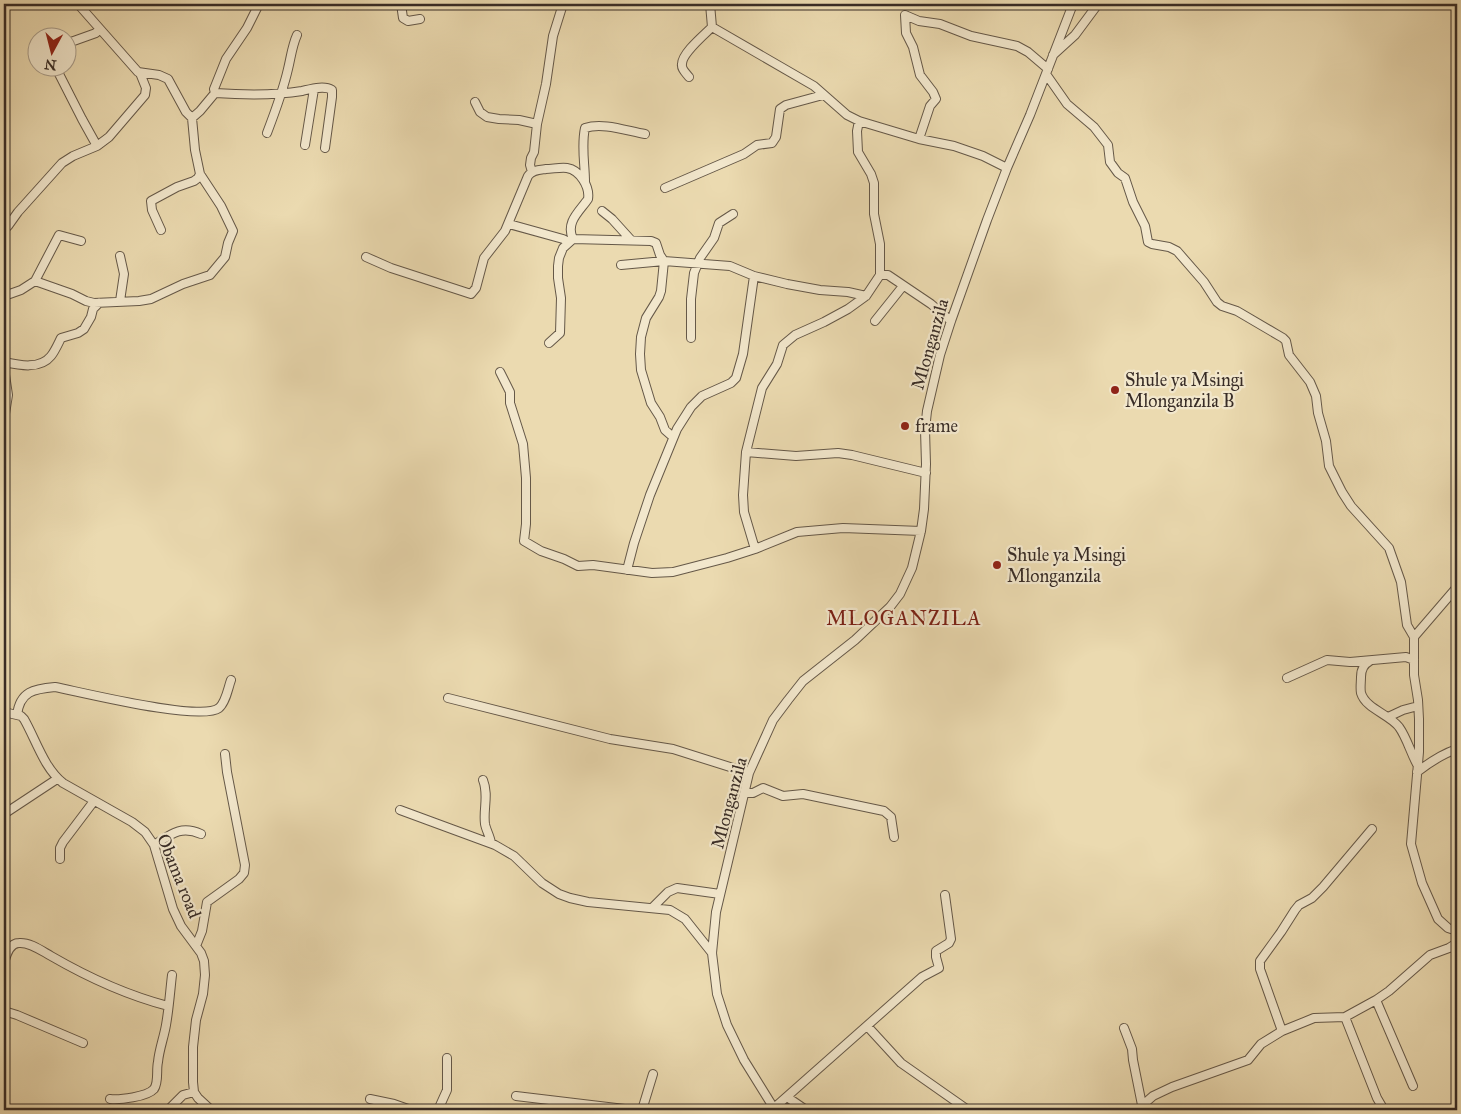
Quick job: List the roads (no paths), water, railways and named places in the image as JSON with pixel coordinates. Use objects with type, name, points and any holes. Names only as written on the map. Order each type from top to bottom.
[{"type":"street","points":[[4,230],[62,163],[97,146],[109,137],[144,96],[146,89],[140,73],[78,4]]},
{"type":"street","points":[[192,118],[215,93],[214,90],[226,59],[247,28],[259,4]]},
{"type":"street","points":[[401,4],[404,18],[408,21],[420,19]]},
{"type":"street","points":[[532,172],[530,166],[554,36],[562,4]]},
{"type":"street","points":[[689,77],[683,69],[684,57],[712,27],[710,4]]},
{"type":"street","name":"Mlonganzila","points":[[775,1109],[744,1060],[727,1026],[717,994],[712,953],[716,912],[749,773],[773,720],[803,681],[871,626],[900,594],[912,568],[924,509],[927,411],[939,360],[951,320],[1007,168],[1030,115],[1073,4]]},
{"type":"street","points":[[1052,57],[1075,35],[1098,4]]},
{"type":"street","points":[[920,139],[930,106],[936,99],[920,75],[913,48],[905,29],[905,15],[919,21],[940,24],[970,36],[1017,46],[1028,52],[1047,71],[1067,104],[1094,127],[1108,146],[1110,162],[1118,173],[1125,178],[1130,197],[1145,226],[1148,242],[1177,251],[1204,282],[1217,302],[1278,334],[1286,341],[1289,355],[1310,382],[1316,396],[1318,413],[1326,441],[1329,466],[1351,506],[1391,552],[1402,589],[1407,625],[1414,637],[1414,675],[1418,706],[1419,752],[1411,844],[1422,883],[1438,919],[1448,928],[1457,931]]},
{"type":"street","points":[[712,27],[814,86],[847,115],[920,139],[954,146],[983,156],[1007,168]]},
{"type":"street","points":[[78,40],[96,34],[99,28]]},
{"type":"street","points":[[267,133],[281,94],[292,45],[297,35]]},
{"type":"street","points":[[35,281],[86,301],[99,303],[139,301],[150,299],[183,284],[206,278],[215,271],[225,257],[233,231],[221,206],[200,174],[195,150],[192,118],[186,112],[168,79],[159,75],[140,73]]},
{"type":"street","points":[[61,78],[97,146]]},
{"type":"street","points":[[215,93],[246,95],[281,94],[326,88],[332,90],[325,148]]},
{"type":"street","points":[[305,145],[314,89]]},
{"type":"street","points":[[665,188],[744,154],[757,145],[772,143],[776,137],[780,109],[786,105],[823,95]]},
{"type":"street","points":[[475,102],[480,112],[487,117],[538,124]]},
{"type":"street","points":[[755,549],[744,512],[743,495],[746,452],[762,388],[777,364],[783,345],[795,335],[848,309],[866,296],[880,275],[880,244],[874,214],[874,183],[858,152],[857,130],[859,120]]},
{"type":"street","points":[[571,240],[570,229],[578,211],[588,199],[589,193],[583,162],[585,128],[591,126],[605,127],[645,134]]},
{"type":"street","points":[[366,256],[391,268],[471,294],[476,288],[484,258],[502,236],[530,173],[567,168],[581,177],[586,184]]},
{"type":"street","points":[[161,230],[152,210],[151,201],[194,181],[200,174]]},
{"type":"street","points":[[602,211],[612,219],[630,240]]},
{"type":"street","points":[[692,338],[692,288],[697,264],[714,238],[719,222],[733,214]]},
{"type":"street","points":[[508,224],[571,240],[654,242],[664,261],[659,297],[644,324],[640,349],[640,365],[651,403],[660,417],[665,430],[673,437]]},
{"type":"street","points":[[4,296],[21,290],[35,281],[59,235],[81,241]]},
{"type":"street","points":[[549,343],[560,333],[561,298],[558,266],[563,248],[571,240]]},
{"type":"street","points":[[120,256],[124,274],[120,301]]},
{"type":"street","points":[[621,265],[664,261],[730,266],[754,276],[820,290],[848,292],[866,296]]},
{"type":"street","points":[[880,275],[888,275],[951,320]]},
{"type":"street","points":[[628,570],[634,543],[647,504],[673,437],[688,412],[702,396],[732,383],[736,378],[743,354],[754,276]]},
{"type":"street","points":[[875,321],[904,286]]},
{"type":"street","points":[[4,362],[31,366],[44,362],[50,358],[61,338],[78,333],[84,329],[94,308],[99,303]]},
{"type":"street","points":[[4,368],[8,395],[4,420]]},
{"type":"street","points":[[500,372],[510,392],[511,408],[523,444],[526,478],[524,542],[578,566],[593,565],[652,573],[673,572],[728,558],[797,532],[843,528],[921,531]]},
{"type":"street","points":[[746,452],[796,456],[838,453],[926,473]]},
{"type":"street","points":[[1414,637],[1455,590]]},
{"type":"street","points":[[1455,590],[1457,602]]},
{"type":"street","points":[[1286,678],[1327,660],[1350,662],[1406,657],[1414,660]]},
{"type":"street","points":[[1370,661],[1366,663],[1361,672],[1360,691],[1363,698],[1398,726],[1417,769]]},
{"type":"street","points":[[4,712],[17,715],[21,701],[26,694],[38,689],[55,688],[154,708],[184,711],[214,710],[219,708],[222,703],[231,680]]},
{"type":"street","points":[[448,698],[610,739],[673,749],[749,773]]},
{"type":"street","points":[[1388,717],[1418,706]]},
{"type":"street","name":"Obama road","points":[[17,715],[24,719],[54,776],[140,827],[154,845],[173,909],[181,926],[202,954],[205,968],[203,994],[196,1020],[193,1047],[194,1092]]},
{"type":"street","points":[[1417,769],[1444,753],[1457,749]]},
{"type":"street","points":[[196,946],[202,931],[207,902],[239,879],[244,872],[245,865],[225,754]]},
{"type":"street","points":[[4,814],[57,778]]},
{"type":"street","points":[[483,780],[486,788],[486,827],[490,834],[491,843]]},
{"type":"street","points":[[744,793],[753,793],[763,788],[783,796],[803,794],[884,811],[891,817],[894,837]]},
{"type":"street","points":[[60,860],[60,848],[63,842],[94,801]]},
{"type":"street","points":[[400,810],[491,843],[514,856],[542,883],[564,896],[588,902],[670,910],[685,919],[712,953]]},
{"type":"street","points":[[1282,1031],[1260,969],[1260,961],[1299,905],[1312,898],[1323,887],[1372,828]]},
{"type":"street","points":[[154,845],[170,835],[186,829],[201,834]]},
{"type":"street","points":[[652,908],[668,892],[677,888],[720,894]]},
{"type":"street","points":[[775,1109],[922,977],[939,968],[936,951],[949,943],[951,939],[945,895]]},
{"type":"street","points":[[4,963],[13,945],[19,943],[30,945],[81,974],[141,999],[168,1006]]},
{"type":"street","points":[[1144,1107],[1152,1096],[1248,1060],[1261,1044],[1282,1031],[1314,1018],[1345,1017],[1389,991],[1430,955],[1457,943]]},
{"type":"street","points":[[110,1099],[120,1100],[148,1093],[154,1089],[157,1063],[166,1025],[172,975]]},
{"type":"street","points":[[1376,1000],[1413,1086]]},
{"type":"street","points":[[4,1011],[83,1043]]},
{"type":"street","points":[[1345,1017],[1377,1098],[1384,1110]]},
{"type":"street","points":[[868,1027],[901,1063],[968,1110]]},
{"type":"street","points":[[1124,1028],[1132,1049],[1144,1107]]},
{"type":"street","points":[[438,1110],[447,1090],[447,1058]]},
{"type":"street","points":[[642,1110],[653,1074]]},
{"type":"street","points":[[168,1110],[183,1095],[194,1092],[211,1110]]},
{"type":"street","points":[[516,1096],[633,1110]]},
{"type":"street","points":[[787,1097],[806,1110]]},
{"type":"street","points":[[370,1099],[411,1110]]},
{"type":"place","name":"Shule ya Msingi Mlonganzila B","points":[[1115,390]]},
{"type":"place","name":"frame","points":[[905,426]]},
{"type":"place","name":"Shule ya Msingi Mlonganzila","points":[[997,565]]},
{"type":"district","name":"MLOGANZILA","points":[[904,618]]}]
